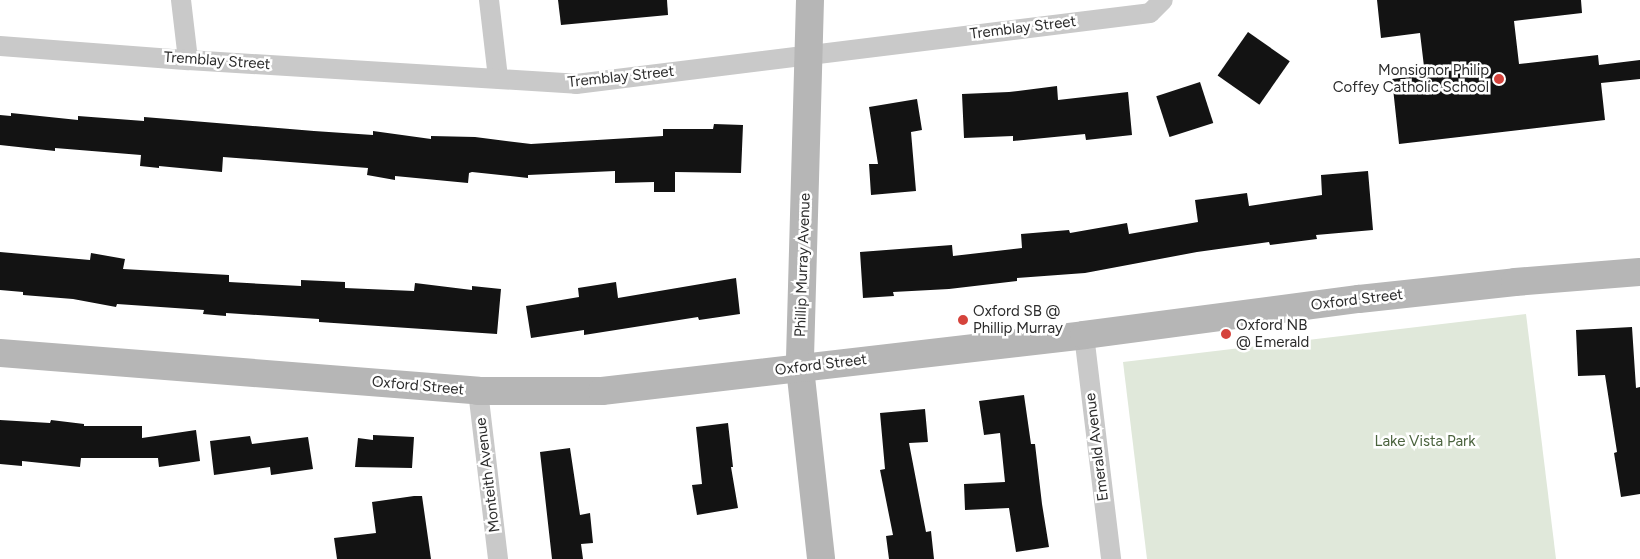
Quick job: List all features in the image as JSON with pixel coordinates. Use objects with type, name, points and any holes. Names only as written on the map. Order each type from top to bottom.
[{"type":"street","points":[[181,0],[188,60]]},
{"type":"street","points":[[489,0],[498,78]]},
{"type":"street","name":"Phillip Murray Avenue","points":[[810,0],[800,368],[821,559]]},
{"type":"street","name":"Tremblay Street","points":[[0,46],[188,60],[576,84],[1156,6]]},
{"type":"street","name":"Oxford Street","points":[[0,353],[478,391],[602,391],[1084,335],[1359,299],[1640,272]]},
{"type":"street","name":"Emerald Avenue","points":[[1084,335],[1111,559]]},
{"type":"street","name":"Monteith Avenue","points":[[478,391],[498,559]]},
{"type":"green space","name":"Lake Vista Park","points":[[1526,314],[1556,559],[1147,559],[1123,362]]},
{"type":"building","points":[[558,0],[667,0],[668,15],[561,25]]},
{"type":"building","points":[[1377,0],[1581,0],[1582,13],[1514,21],[1519,64],[1598,55],[1599,65],[1640,60],[1640,79],[1601,83],[1605,120],[1399,144],[1392,79],[1425,75],[1420,33],[1381,38]]},
{"type":"building","points":[[1248,32],[1290,61],[1259,105],[1218,75]]},
{"type":"building","points":[[1200,82],[1213,123],[1170,137],[1156,96]]},
{"type":"building","points":[[1057,86],[1058,100],[1128,92],[1132,135],[1086,140],[1085,134],[1013,141],[1013,136],[964,138],[962,94],[1009,92]]},
{"type":"building","points":[[917,99],[922,130],[911,132],[916,191],[871,195],[869,164],[878,164],[869,107]]},
{"type":"building","points":[[11,113],[78,120],[78,116],[144,121],[144,117],[373,135],[373,131],[431,139],[431,136],[475,137],[531,144],[663,136],[663,129],[713,129],[714,124],[743,125],[741,173],[675,172],[675,192],[654,192],[654,182],[615,183],[615,171],[528,175],[528,178],[472,172],[469,173],[468,183],[395,176],[395,180],[367,175],[368,168],[223,157],[222,172],[159,166],[159,168],[140,166],[141,155],[55,148],[55,151],[0,145],[0,115],[11,116]]},
{"type":"building","points":[[1368,171],[1373,230],[1316,235],[1317,239],[1270,245],[1269,242],[1197,252],[1085,273],[1017,278],[1017,281],[949,289],[893,292],[894,296],[863,298],[860,252],[952,245],[953,256],[1022,248],[1021,234],[1069,230],[1070,233],[1127,223],[1129,234],[1198,222],[1195,200],[1247,193],[1249,206],[1322,195],[1321,175]]},
{"type":"building","points":[[0,252],[90,260],[91,253],[125,259],[123,269],[229,275],[229,282],[301,286],[301,280],[345,282],[345,288],[414,291],[415,283],[472,290],[472,286],[501,289],[497,334],[319,322],[319,319],[226,313],[226,316],[203,314],[204,310],[117,304],[116,307],[73,299],[23,295],[23,292],[0,290]]},
{"type":"building","points":[[736,278],[740,314],[699,320],[698,317],[584,335],[584,330],[531,338],[526,306],[579,297],[578,288],[616,282],[618,298]]},
{"type":"building","points":[[1632,327],[1636,388],[1640,387],[1640,494],[1621,497],[1614,453],[1617,452],[1605,375],[1578,376],[1576,330]]},
{"type":"building","points":[[1024,395],[1031,444],[1035,444],[1049,547],[1016,552],[1009,508],[965,510],[964,484],[1005,482],[1000,433],[984,435],[979,401]]},
{"type":"building","points":[[925,409],[928,442],[909,443],[926,532],[931,531],[934,559],[889,559],[886,536],[893,535],[880,470],[885,469],[880,413]]},
{"type":"building","points":[[0,420],[50,423],[51,420],[84,424],[84,426],[142,426],[142,438],[196,430],[200,461],[159,467],[158,458],[81,458],[80,467],[22,461],[22,466],[0,464]]},
{"type":"building","points":[[728,423],[733,467],[731,467],[738,508],[697,515],[692,485],[702,484],[696,427]]},
{"type":"building","points":[[373,435],[414,437],[412,468],[355,467],[358,438],[373,440]]},
{"type":"building","points":[[250,436],[252,444],[308,437],[313,469],[271,475],[270,467],[214,475],[210,441]]},
{"type":"building","points":[[570,448],[580,515],[590,513],[593,543],[581,544],[583,559],[552,559],[540,452]]},
{"type":"building","points":[[422,496],[431,559],[337,559],[334,538],[376,533],[372,502]]},
{"type":"place","name":"Monsignor Philip Coffey Catholic School","points":[[1499,79]]},
{"type":"place","name":"Oxford SB @ Phillip Murray","points":[[963,320]]},
{"type":"place","name":"Oxford NB @ Emerald","points":[[1226,334]]}]
